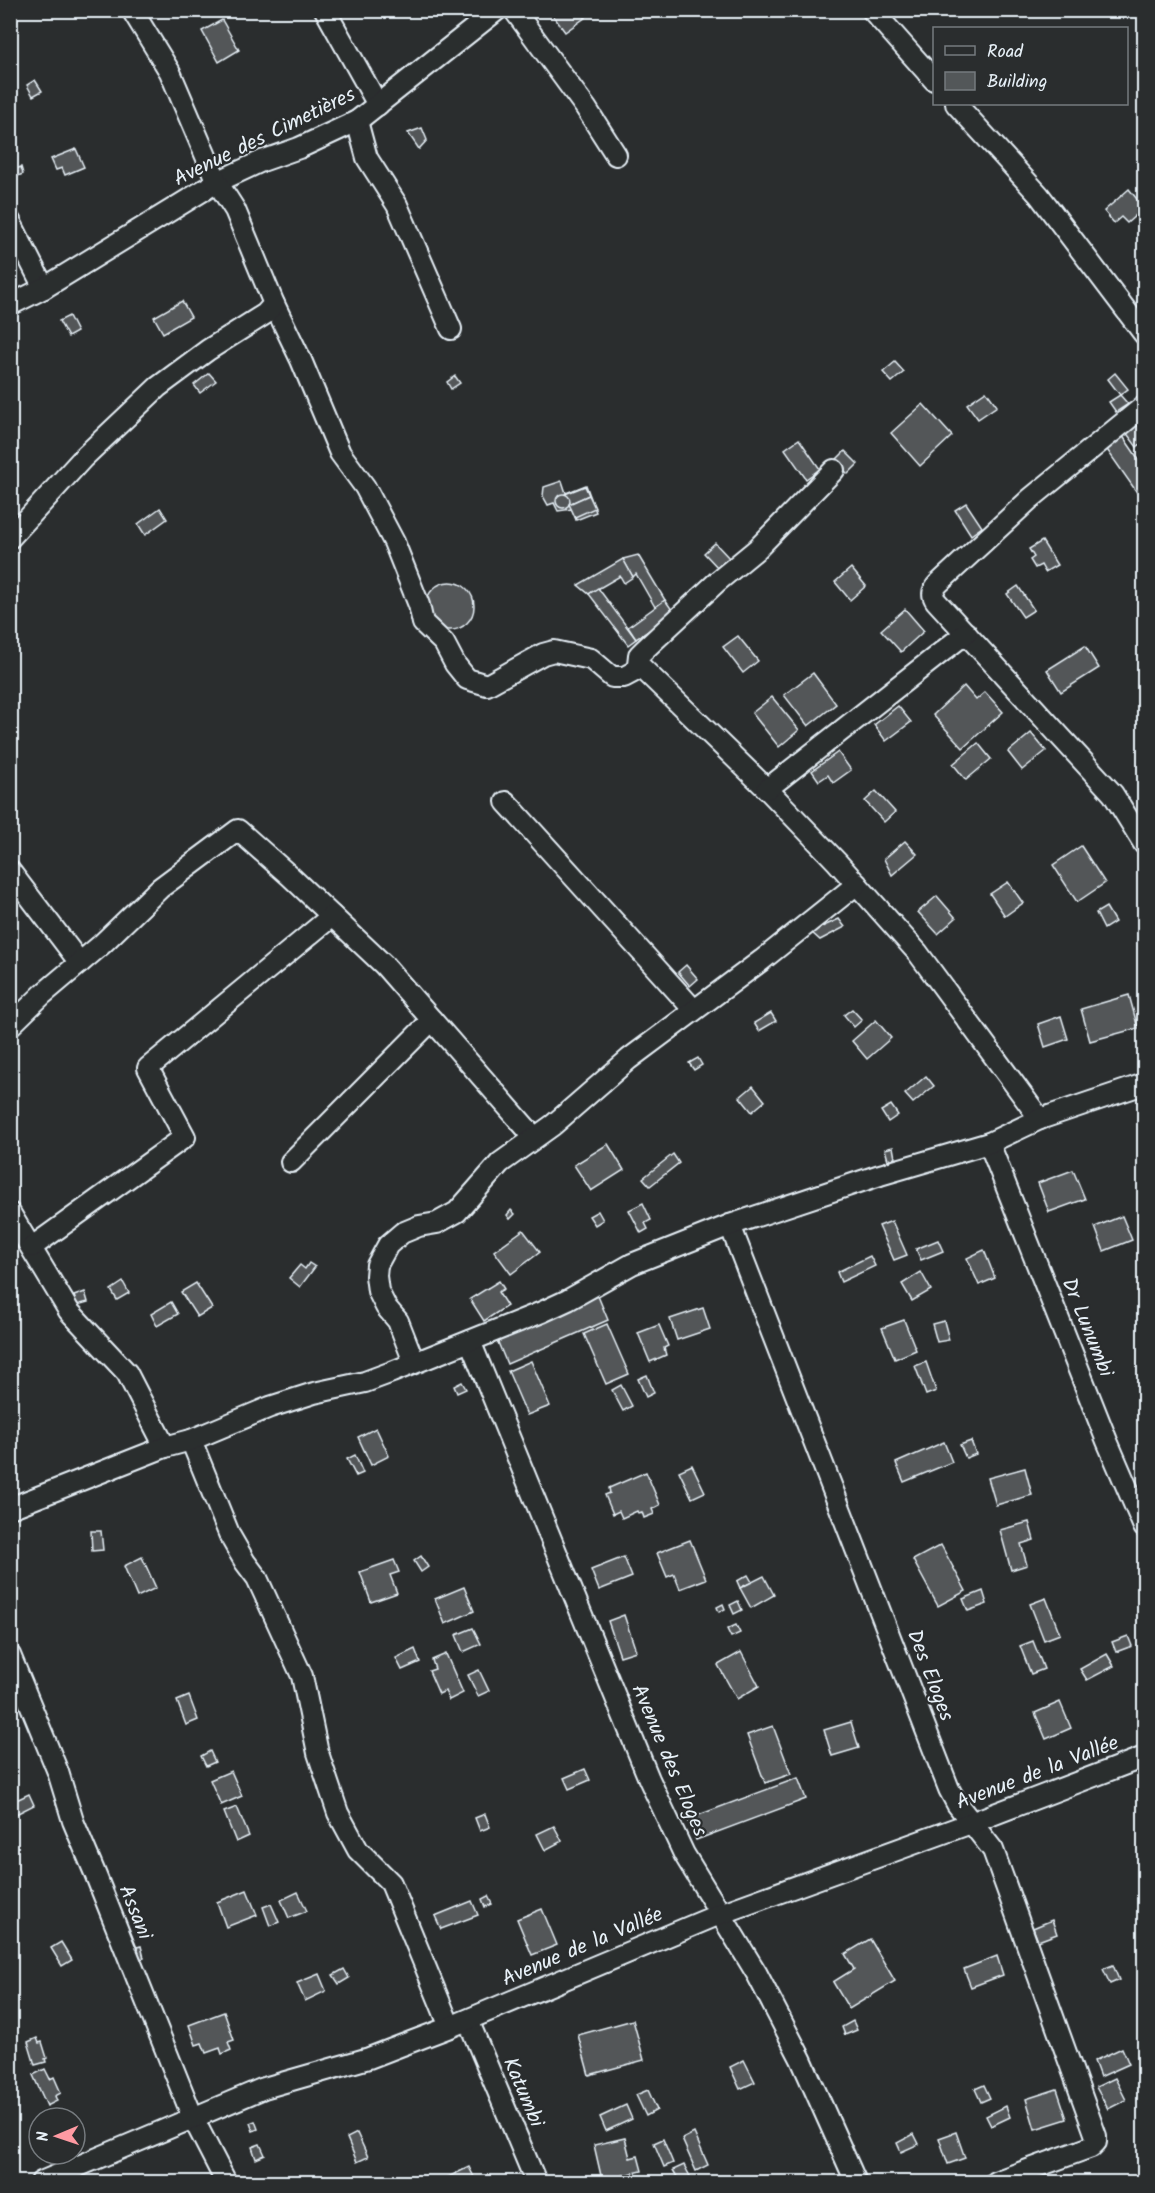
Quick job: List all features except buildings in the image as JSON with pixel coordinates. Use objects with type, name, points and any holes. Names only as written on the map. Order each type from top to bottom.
[{"type":"street","points":[[132,10],[170,72],[217,182],[235,210],[340,453],[365,487],[394,542],[419,605],[423,623],[444,643],[455,664],[467,679],[487,685],[543,654],[554,651],[591,659],[612,677],[624,677],[641,668]]},
{"type":"street","points":[[325,10],[378,105]]},
{"type":"street","name":"Avenue des Cimetières","points":[[10,305],[44,288],[217,182],[357,121],[497,10]]},
{"type":"street","points":[[514,10],[586,108],[616,155]]},
{"type":"street","points":[[872,10],[933,79]]},
{"type":"street","points":[[957,105],[1039,195],[1144,334]]},
{"type":"street","points":[[357,121],[367,158],[397,205],[451,329]]},
{"type":"street","points":[[10,221],[44,288]]},
{"type":"street","points":[[10,538],[83,458],[150,394],[208,350],[265,314],[274,304]]},
{"type":"street","points":[[1144,406],[1030,499],[934,588],[934,598],[1113,794],[1144,844]]},
{"type":"street","points":[[834,470],[757,549],[718,581],[644,650],[638,659],[641,668],[767,789],[857,884],[918,953],[1040,1119]]},
{"type":"street","points":[[767,789],[966,633]]},
{"type":"street","points":[[506,802],[694,1010]]},
{"type":"street","points":[[10,1026],[160,888],[238,830],[384,965],[534,1137]]},
{"type":"street","points":[[10,871],[80,963]]},
{"type":"street","points":[[414,1362],[398,1321],[386,1307],[378,1291],[377,1265],[388,1245],[402,1233],[419,1226],[437,1223],[457,1212],[500,1163],[553,1125],[629,1059],[857,884]]},
{"type":"street","points":[[32,1247],[185,1137],[148,1068],[332,916]]},
{"type":"street","points":[[291,1162],[432,1020]]},
{"type":"street","points":[[10,1508],[165,1447],[192,1440],[270,1407],[314,1393],[365,1382],[470,1341],[568,1300],[632,1264],[730,1225],[880,1175],[989,1143],[1040,1119],[1144,1084]]},
{"type":"street","name":"Dr Lunumbi","points":[[989,1143],[1144,1527]]},
{"type":"street","points":[[10,1213],[69,1311],[127,1373],[165,1447]]},
{"type":"street","name":"Des Eloges","points":[[730,1225],[949,1789],[971,1823],[993,1850],[1096,2136],[1096,2142],[1091,2147],[995,2182]]},
{"type":"street","name":"Avenue des Eloges","points":[[470,1341],[649,1779],[684,1854],[757,1974],[801,2059],[856,2182]]},
{"type":"street","name":"Katumbi","points":[[192,1440],[230,1536],[244,1562],[257,1578],[302,1676],[318,1753],[338,1813],[358,1850],[391,1883],[537,2182]]},
{"type":"street","name":"Assani","points":[[10,1655],[58,1772],[72,1821],[193,2118],[226,2182]]},
{"type":"street","name":"Avenue de la Vallée","points":[[41,2182],[264,2088],[369,2058],[459,2024],[720,1914],[971,1823],[1144,1757]]}]
